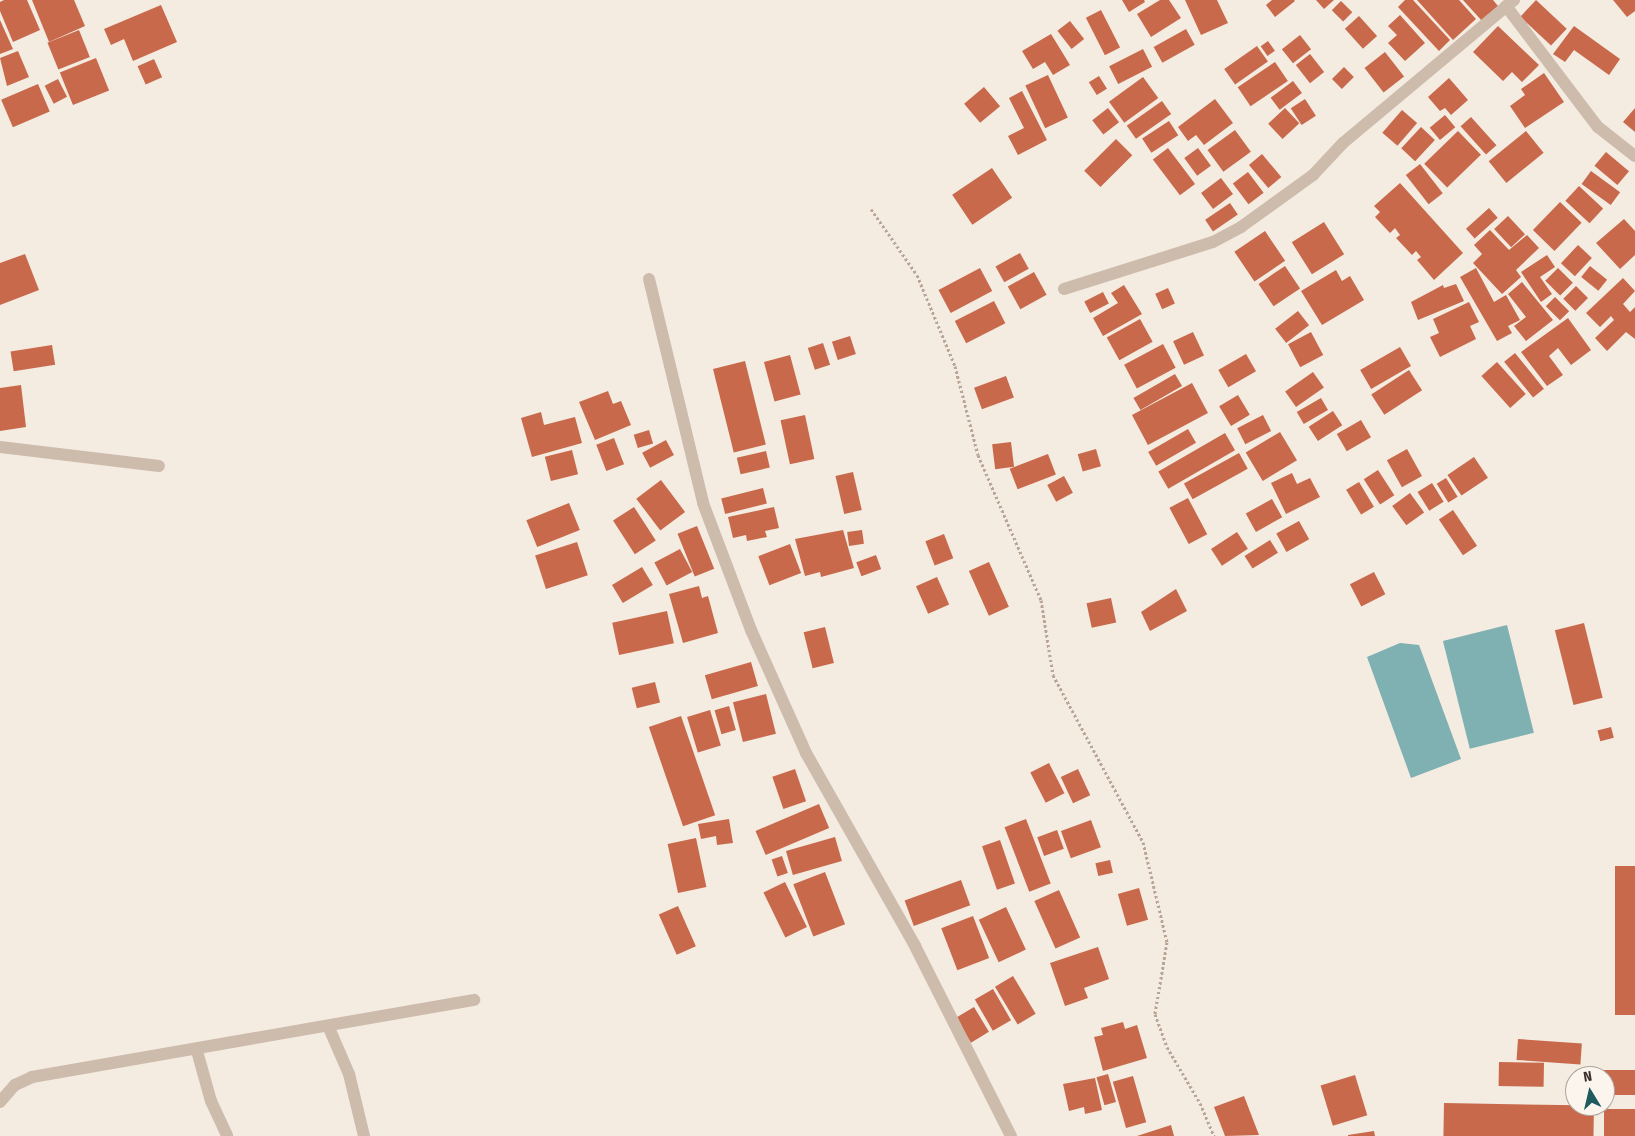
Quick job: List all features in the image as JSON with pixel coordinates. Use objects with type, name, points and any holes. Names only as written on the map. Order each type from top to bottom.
[{"type":"street","points":[[1064,289],[1213,242],[1241,227],[1313,175],[1343,143],[1510,3],[1598,127],[1635,156]]},
{"type":"street","points":[[649,279],[704,503],[751,630],[806,753],[919,955],[1011,1136]]},
{"type":"street","points":[[0,447],[159,466]]},
{"type":"street","points":[[0,1102],[16,1085],[32,1077],[197,1051],[474,1000]]},
{"type":"street","points":[[329,1028],[349,1074],[364,1136]]},
{"type":"street","points":[[197,1051],[211,1101],[227,1136]]},
{"type":"path","points":[[870,209],[918,275],[954,366],[978,455],[1041,600],[1053,675],[1143,842],[1168,942],[1155,1014],[1166,1048],[1200,1103],[1214,1136]]},
{"type":"water","points":[[1507,625],[1534,733],[1470,749],[1443,641]]},
{"type":"water","points":[[1400,643],[1419,645],[1461,759],[1411,778],[1367,657]]},
{"type":"building","points":[[4,0],[27,0],[40,30],[13,42],[0,11],[0,2]]},
{"type":"building","points":[[32,0],[74,0],[85,26],[49,42]]},
{"type":"building","points":[[1122,0],[1144,0],[1145,2],[1129,12]]},
{"type":"building","points":[[1160,0],[1169,0],[1181,18],[1151,37],[1137,14]]},
{"type":"building","points":[[1185,0],[1217,0],[1228,23],[1201,35]]},
{"type":"building","points":[[1272,0],[1295,1],[1275,17],[1266,5]]},
{"type":"building","points":[[1316,0],[1334,0],[1324,9]]},
{"type":"building","points":[[1405,0],[1413,0],[1450,40],[1439,51],[1398,7]]},
{"type":"building","points":[[1417,0],[1459,0],[1476,19],[1453,40]]},
{"type":"building","points":[[1463,0],[1493,0],[1498,6],[1482,21]]},
{"type":"building","points":[[1536,0],[1567,29],[1551,45],[1520,17]]},
{"type":"building","points":[[1613,0],[1635,0],[1635,11],[1627,17]]},
{"type":"building","points":[[1341,1],[1352,12],[1343,22],[1332,10]]},
{"type":"building","points":[[161,5],[177,42],[133,61],[124,39],[111,45],[104,29]]},
{"type":"building","points":[[1101,10],[1120,47],[1105,55],[1086,18]]},
{"type":"building","points":[[1400,15],[1425,43],[1405,61],[1388,43],[1397,35],[1388,26]]},
{"type":"building","points":[[1359,16],[1377,36],[1363,49],[1345,29]]},
{"type":"building","points":[[0,20],[13,49],[0,54]]},
{"type":"building","points":[[1070,21],[1084,39],[1072,49],[1057,31]]},
{"type":"building","points":[[1498,26],[1539,65],[1522,82],[1512,72],[1503,81],[1473,52]]},
{"type":"building","points":[[1574,26],[1620,59],[1609,75],[1574,50],[1565,62],[1553,54]]},
{"type":"building","points":[[1186,29],[1195,45],[1162,63],[1154,47]]},
{"type":"building","points":[[79,30],[90,57],[58,70],[47,43]]},
{"type":"building","points":[[1051,34],[1070,65],[1053,75],[1045,62],[1033,69],[1022,51]]},
{"type":"building","points":[[1300,35],[1311,49],[1293,63],[1282,49]]},
{"type":"building","points":[[1268,41],[1275,51],[1268,56],[1261,46]]},
{"type":"building","points":[[1257,46],[1268,62],[1235,85],[1224,69]]},
{"type":"building","points":[[1143,49],[1152,67],[1118,84],[1109,66]]},
{"type":"building","points":[[18,51],[29,77],[7,86],[0,58]]},
{"type":"building","points":[[1385,52],[1404,76],[1384,92],[1365,68]]},
{"type":"building","points":[[1310,54],[1324,72],[1310,83],[1296,65]]},
{"type":"building","points":[[96,58],[109,90],[73,105],[60,73]]},
{"type":"building","points":[[154,59],[162,77],[146,85],[138,66]]},
{"type":"building","points":[[1275,62],[1288,81],[1251,106],[1238,87]]},
{"type":"building","points":[[1344,67],[1354,77],[1342,89],[1332,79]]},
{"type":"building","points":[[1544,73],[1564,102],[1525,128],[1510,106],[1525,95],[1521,89]]},
{"type":"building","points":[[1048,75],[1068,118],[1045,128],[1025,86]]},
{"type":"building","points":[[1099,76],[1107,89],[1097,95],[1089,82]]},
{"type":"building","points":[[1143,77],[1158,98],[1124,123],[1109,102]]},
{"type":"building","points":[[1449,78],[1468,100],[1451,115],[1445,108],[1440,111],[1428,97]]},
{"type":"building","points":[[58,79],[67,97],[54,104],[45,86]]},
{"type":"building","points":[[1293,81],[1302,93],[1280,110],[1271,98]]},
{"type":"building","points":[[38,84],[50,112],[13,127],[1,100]]},
{"type":"building","points":[[984,87],[1000,106],[980,123],[964,104]]},
{"type":"building","points":[[1022,91],[1047,140],[1018,155],[1008,136],[1024,128],[1009,98]]},
{"type":"building","points":[[1215,99],[1233,123],[1204,145],[1196,135],[1188,141],[1178,127]]},
{"type":"building","points":[[1305,99],[1316,116],[1302,125],[1291,108]]},
{"type":"building","points":[[1162,101],[1171,114],[1136,139],[1127,126]]},
{"type":"building","points":[[1108,108],[1119,122],[1103,134],[1092,120]]},
{"type":"building","points":[[1285,108],[1299,123],[1283,139],[1268,124]]},
{"type":"building","points":[[1635,108],[1635,132],[1623,122]]},
{"type":"building","points":[[1402,110],[1417,123],[1397,146],[1382,133]]},
{"type":"building","points":[[1445,115],[1455,127],[1440,140],[1430,128]]},
{"type":"building","points":[[1471,117],[1496,145],[1486,155],[1461,126]]},
{"type":"building","points":[[1169,121],[1178,135],[1151,153],[1142,138]]},
{"type":"building","points":[[1421,127],[1435,140],[1415,161],[1401,148]]},
{"type":"building","points":[[1235,130],[1251,152],[1223,172],[1207,150]]},
{"type":"building","points":[[1458,131],[1481,155],[1447,187],[1424,164]]},
{"type":"building","points":[[1526,131],[1544,153],[1506,183],[1489,161]]},
{"type":"building","points":[[1116,139],[1132,155],[1100,187],[1084,171]]},
{"type":"building","points":[[1168,148],[1195,184],[1180,195],[1153,159]]},
{"type":"building","points":[[1198,148],[1211,166],[1197,176],[1184,158]]},
{"type":"building","points":[[1606,152],[1629,171],[1617,185],[1594,166]]},
{"type":"building","points":[[1262,154],[1281,177],[1268,188],[1249,165]]},
{"type":"building","points":[[1420,164],[1443,193],[1429,204],[1406,175]]},
{"type":"building","points":[[992,168],[1012,198],[972,225],[952,195]]},
{"type":"building","points":[[1591,171],[1620,192],[1611,205],[1582,184]]},
{"type":"building","points":[[1248,172],[1264,193],[1248,204],[1233,183]]},
{"type":"building","points":[[1221,178],[1233,194],[1213,209],[1201,193]]},
{"type":"building","points":[[1400,183],[1463,253],[1434,280],[1417,260],[1421,257],[1416,251],[1412,255],[1396,238],[1400,235],[1395,228],[1390,233],[1375,217],[1380,212],[1374,206]]},
{"type":"building","points":[[1579,186],[1603,209],[1589,223],[1565,201]]},
{"type":"building","points":[[1560,202],[1582,223],[1554,251],[1533,230]]},
{"type":"building","points":[[1230,203],[1238,215],[1213,231],[1205,220]]},
{"type":"building","points":[[1489,208],[1498,218],[1475,238],[1466,229]]},
{"type":"building","points":[[1508,216],[1525,234],[1511,247],[1494,229]]},
{"type":"building","points":[[1624,219],[1635,231],[1635,255],[1620,269],[1596,243]]},
{"type":"building","points":[[1324,222],[1344,254],[1312,274],[1292,242]]},
{"type":"building","points":[[1490,230],[1509,250],[1527,235],[1539,248],[1516,270],[1521,277],[1502,294],[1473,263],[1482,254],[1474,245]]},
{"type":"building","points":[[1265,231],[1285,261],[1254,282],[1234,252]]},
{"type":"building","points":[[1578,245],[1592,258],[1575,276],[1561,263]]},
{"type":"building","points":[[1020,253],[1029,269],[1004,282],[996,267]]},
{"type":"building","points":[[25,254],[39,290],[0,305],[0,263]]},
{"type":"building","points":[[1547,255],[1555,267],[1540,277],[1552,294],[1541,302],[1521,272]]},
{"type":"building","points":[[1285,266],[1300,288],[1274,306],[1258,284]]},
{"type":"building","points":[[1590,266],[1607,280],[1598,291],[1581,277]]},
{"type":"building","points":[[980,268],[992,291],[951,313],[939,290]]},
{"type":"building","points":[[1476,268],[1494,302],[1506,295],[1520,320],[1508,326],[1512,333],[1497,341],[1460,277]]},
{"type":"building","points":[[1558,268],[1573,283],[1560,296],[1545,281]]},
{"type":"building","points":[[1336,270],[1342,281],[1350,276],[1364,300],[1322,325],[1301,291]]},
{"type":"building","points":[[1034,272],[1047,295],[1020,309],[1008,287]]},
{"type":"building","points":[[1623,278],[1635,291],[1623,304],[1630,312],[1635,307],[1635,339],[1626,332],[1607,351],[1595,338],[1614,320],[1611,316],[1600,327],[1586,313]]},
{"type":"building","points":[[1522,282],[1553,320],[1526,341],[1514,326],[1526,317],[1508,294]]},
{"type":"building","points":[[1456,284],[1464,301],[1418,320],[1411,302],[1443,285],[1444,288]]},
{"type":"building","points":[[1124,285],[1142,314],[1103,336],[1093,318],[1118,303],[1111,293]]},
{"type":"building","points":[[1576,286],[1588,298],[1575,311],[1563,299]]},
{"type":"building","points":[[1168,288],[1175,304],[1162,309],[1155,294]]},
{"type":"building","points":[[1103,292],[1109,304],[1090,313],[1084,302]]},
{"type":"building","points":[[1555,297],[1569,311],[1560,320],[1546,306]]},
{"type":"building","points":[[994,301],[1005,323],[966,343],[955,321]]},
{"type":"building","points":[[1469,302],[1479,322],[1470,326],[1476,339],[1440,357],[1430,337],[1439,333],[1433,319]]},
{"type":"building","points":[[1298,311],[1309,325],[1286,343],[1275,329]]},
{"type":"building","points":[[1568,318],[1591,350],[1571,365],[1558,348],[1549,356],[1563,375],[1547,386],[1521,352]]},
{"type":"building","points":[[1140,319],[1153,342],[1119,360],[1107,337]]},
{"type":"building","points":[[1193,332],[1204,356],[1184,365],[1173,341]]},
{"type":"building","points":[[1311,332],[1323,355],[1300,367],[1288,344]]},
{"type":"building","points":[[850,336],[856,354],[838,360],[832,342]]},
{"type":"building","points":[[823,343],[830,365],[815,370],[808,348]]},
{"type":"building","points":[[1163,344],[1176,368],[1137,388],[1124,365]]},
{"type":"building","points":[[52,345],[55,365],[14,371],[11,352]]},
{"type":"building","points":[[1400,347],[1411,366],[1371,389],[1360,370]]},
{"type":"building","points":[[1515,353],[1544,389],[1533,398],[1504,362]]},
{"type":"building","points":[[1246,354],[1256,371],[1228,387],[1218,370]]},
{"type":"building","points":[[790,355],[801,395],[775,402],[764,362]]},
{"type":"building","points":[[745,361],[766,444],[734,452],[713,369]]},
{"type":"building","points":[[1497,362],[1526,394],[1510,408],[1481,376]]},
{"type":"building","points":[[1409,370],[1422,390],[1384,415],[1371,395]]},
{"type":"building","points":[[1313,372],[1324,388],[1296,407],[1285,392]]},
{"type":"building","points":[[1175,374],[1182,386],[1140,410],[1133,398]]},
{"type":"building","points":[[1006,376],[1014,398],[982,409],[974,388]]},
{"type":"building","points":[[1192,383],[1208,413],[1148,445],[1132,415]]},
{"type":"building","points":[[21,385],[26,427],[0,431],[0,388]]},
{"type":"building","points":[[608,391],[613,404],[621,401],[631,425],[595,440],[579,402]]},
{"type":"building","points":[[1238,395],[1250,415],[1231,426],[1219,406]]},
{"type":"building","points":[[1321,398],[1328,410],[1304,424],[1297,412]]},
{"type":"building","points":[[1333,411],[1342,425],[1318,441],[1309,427]]},
{"type":"building","points":[[541,412],[544,425],[575,417],[582,443],[532,457],[521,418]]},
{"type":"building","points":[[805,415],[814,459],[790,464],[781,420]]},
{"type":"building","points":[[1263,415],[1271,431],[1245,444],[1237,428]]},
{"type":"building","points":[[1361,420],[1371,437],[1347,451],[1337,434]]},
{"type":"building","points":[[1188,429],[1196,443],[1156,466],[1148,452]]},
{"type":"building","points":[[649,430],[653,443],[638,448],[634,435]]},
{"type":"building","points":[[1280,432],[1297,460],[1263,481],[1246,453]]},
{"type":"building","points":[[1225,433],[1235,450],[1168,489],[1158,472]]},
{"type":"building","points":[[614,438],[624,464],[606,471],[596,445]]},
{"type":"building","points":[[666,440],[674,455],[650,468],[642,453]]},
{"type":"building","points":[[1011,442],[1014,467],[995,469],[992,444]]},
{"type":"building","points":[[1096,449],[1101,466],[1083,472],[1078,454]]},
{"type":"building","points":[[1407,449],[1422,476],[1402,487],[1387,460]]},
{"type":"building","points":[[572,450],[578,474],[551,481],[545,457]]},
{"type":"building","points":[[766,451],[770,468],[741,474],[737,458]]},
{"type":"building","points":[[1239,453],[1248,469],[1193,499],[1184,484]]},
{"type":"building","points":[[1048,454],[1056,475],[1018,489],[1010,469]]},
{"type":"building","points":[[1474,457],[1488,478],[1461,496],[1447,475]]},
{"type":"building","points":[[1378,470],[1394,495],[1380,504],[1364,479]]},
{"type":"building","points":[[853,472],[862,510],[844,514],[835,476]]},
{"type":"building","points":[[1292,473],[1297,484],[1310,478],[1320,497],[1286,514],[1271,483]]},
{"type":"building","points":[[1064,476],[1073,493],[1056,502],[1047,485]]},
{"type":"building","points":[[1446,478],[1458,497],[1448,502],[1437,484]]},
{"type":"building","points":[[661,480],[685,512],[660,531],[636,499]]},
{"type":"building","points":[[1359,482],[1374,507],[1361,515],[1346,490]]},
{"type":"building","points":[[1432,483],[1444,502],[1429,511],[1418,492]]},
{"type":"building","points":[[763,488],[767,504],[725,514],[721,498]]},
{"type":"building","points":[[1410,493],[1424,512],[1406,525],[1392,506]]},
{"type":"building","points":[[1188,498],[1207,534],[1189,544],[1169,508]]},
{"type":"building","points":[[1272,499],[1282,517],[1256,532],[1246,514]]},
{"type":"building","points":[[569,503],[580,530],[537,547],[526,520]]},
{"type":"building","points":[[634,507],[656,541],[635,554],[613,521]]},
{"type":"building","points":[[774,507],[779,528],[765,531],[767,537],[747,541],[746,535],[733,538],[728,517]]},
{"type":"building","points":[[1453,510],[1477,546],[1463,555],[1439,520]]},
{"type":"building","points":[[1299,521],[1309,539],[1286,552],[1276,534]]},
{"type":"building","points":[[697,526],[714,569],[695,577],[678,534]]},
{"type":"building","points":[[843,530],[854,568],[821,577],[820,572],[805,576],[795,539]]},
{"type":"building","points":[[862,530],[864,544],[849,546],[847,532]]},
{"type":"building","points":[[1237,532],[1248,549],[1222,566],[1211,549]]},
{"type":"building","points":[[944,534],[953,558],[935,565],[925,541]]},
{"type":"building","points":[[1270,540],[1278,553],[1253,569],[1245,556]]},
{"type":"building","points":[[577,542],[588,575],[546,589],[535,556]]},
{"type":"building","points":[[790,544],[801,573],[769,585],[758,556]]},
{"type":"building","points":[[680,549],[692,572],[667,586],[654,563]]},
{"type":"building","points":[[876,555],[881,569],[861,576],[856,562]]},
{"type":"building","points":[[989,562],[1009,607],[989,616],[969,571]]},
{"type":"building","points":[[642,567],[653,585],[623,603],[612,585]]},
{"type":"building","points":[[1374,572],[1385,594],[1361,607],[1350,584]]},
{"type":"building","points":[[937,577],[949,604],[928,614],[916,586]]},
{"type":"building","points":[[699,586],[702,598],[708,596],[718,633],[683,643],[669,594]]},
{"type":"building","points":[[1176,589],[1187,611],[1150,631],[1141,612]]},
{"type":"building","points":[[1111,598],[1116,622],[1092,628],[1087,603]]},
{"type":"building","points":[[667,611],[674,643],[619,655],[612,623]]},
{"type":"building","points":[[1584,623],[1603,698],[1574,705],[1555,630]]},
{"type":"building","points":[[825,627],[834,663],[813,668],[804,632]]},
{"type":"building","points":[[751,662],[758,686],[712,699],[705,675]]},
{"type":"building","points":[[655,682],[660,702],[637,708],[632,688]]},
{"type":"building","points":[[766,694],[776,734],[743,742],[733,702]]},
{"type":"building","points":[[729,706],[736,730],[721,734],[715,710]]},
{"type":"building","points":[[710,710],[721,745],[698,752],[687,717]]},
{"type":"building","points":[[681,716],[715,815],[683,826],[649,727]]},
{"type":"building","points":[[1611,727],[1614,738],[1600,741],[1597,731]]},
{"type":"building","points":[[1049,763],[1064,793],[1046,803],[1030,773]]},
{"type":"building","points":[[795,769],[806,801],[783,809],[772,777]]},
{"type":"building","points":[[1078,769],[1090,795],[1073,803],[1061,777]]},
{"type":"building","points":[[819,804],[829,828],[766,855],[755,831]]},
{"type":"building","points":[[729,819],[733,843],[717,845],[716,836],[701,839],[698,824]]},
{"type":"building","points":[[1026,819],[1051,883],[1029,892],[1005,827]]},
{"type":"building","points":[[1091,820],[1101,847],[1071,858],[1061,831]]},
{"type":"building","points":[[1057,830],[1064,849],[1044,856],[1037,837]]},
{"type":"building","points":[[835,837],[842,861],[793,875],[786,851]]},
{"type":"building","points":[[696,838],[706,887],[678,893],[668,844]]},
{"type":"building","points":[[1000,840],[1015,883],[997,890],[982,846]]},
{"type":"building","points":[[782,856],[788,873],[777,877],[772,860]]},
{"type":"building","points":[[1110,860],[1113,873],[1098,876],[1095,863]]},
{"type":"building","points":[[1615,866],[1635,866],[1635,1015],[1615,1015]]},
{"type":"building","points":[[825,872],[845,924],[813,936],[793,884]]},
{"type":"building","points":[[961,880],[970,905],[914,926],[905,901]]},
{"type":"building","points":[[785,882],[807,927],[785,937],[763,893]]},
{"type":"building","points":[[1139,888],[1148,920],[1127,926],[1118,894]]},
{"type":"building","points":[[1059,890],[1080,938],[1055,948],[1034,901]]},
{"type":"building","points":[[678,906],[696,946],[677,955],[659,915]]},
{"type":"building","points":[[1006,907],[1026,950],[999,962],[979,920]]},
{"type":"building","points":[[973,916],[989,958],[957,970],[941,928]]},
{"type":"building","points":[[1098,947],[1109,979],[1084,988],[1088,998],[1065,1006],[1050,963]]},
{"type":"building","points":[[1013,976],[1036,1014],[1018,1025],[995,987]]},
{"type":"building","points":[[993,989],[1011,1020],[993,1031],[975,999]]},
{"type":"building","points":[[974,1007],[989,1032],[971,1043],[956,1018]]},
{"type":"building","points":[[1123,1022],[1125,1029],[1137,1025],[1147,1058],[1103,1071],[1094,1037],[1103,1035],[1101,1028]]},
{"type":"building","points":[[1518,1039],[1582,1043],[1580,1064],[1517,1060]]},
{"type":"building","points":[[1499,1062],[1544,1063],[1544,1087],[1499,1086]]},
{"type":"building","points":[[1615,1070],[1635,1070],[1635,1095],[1615,1095]]},
{"type":"building","points":[[1108,1074],[1116,1102],[1104,1105],[1096,1077]]},
{"type":"building","points":[[1355,1075],[1367,1115],[1333,1126],[1321,1086]]},
{"type":"building","points":[[1133,1076],[1146,1122],[1126,1128],[1113,1082]]},
{"type":"building","points":[[1095,1078],[1102,1110],[1085,1114],[1084,1107],[1069,1111],[1063,1084]]},
{"type":"building","points":[[1244,1096],[1259,1135],[1225,1136],[1214,1107]]},
{"type":"building","points":[[1444,1103],[1565,1105],[1565,1116],[1594,1116],[1593,1136],[1443,1136]]},
{"type":"building","points":[[1615,1109],[1635,1109],[1635,1136],[1604,1136],[1604,1116],[1615,1116]]},
{"type":"building","points":[[1171,1125],[1174,1136],[1137,1136]]},
{"type":"building","points":[[1374,1131],[1375,1136],[1348,1136],[1348,1135]]}]
